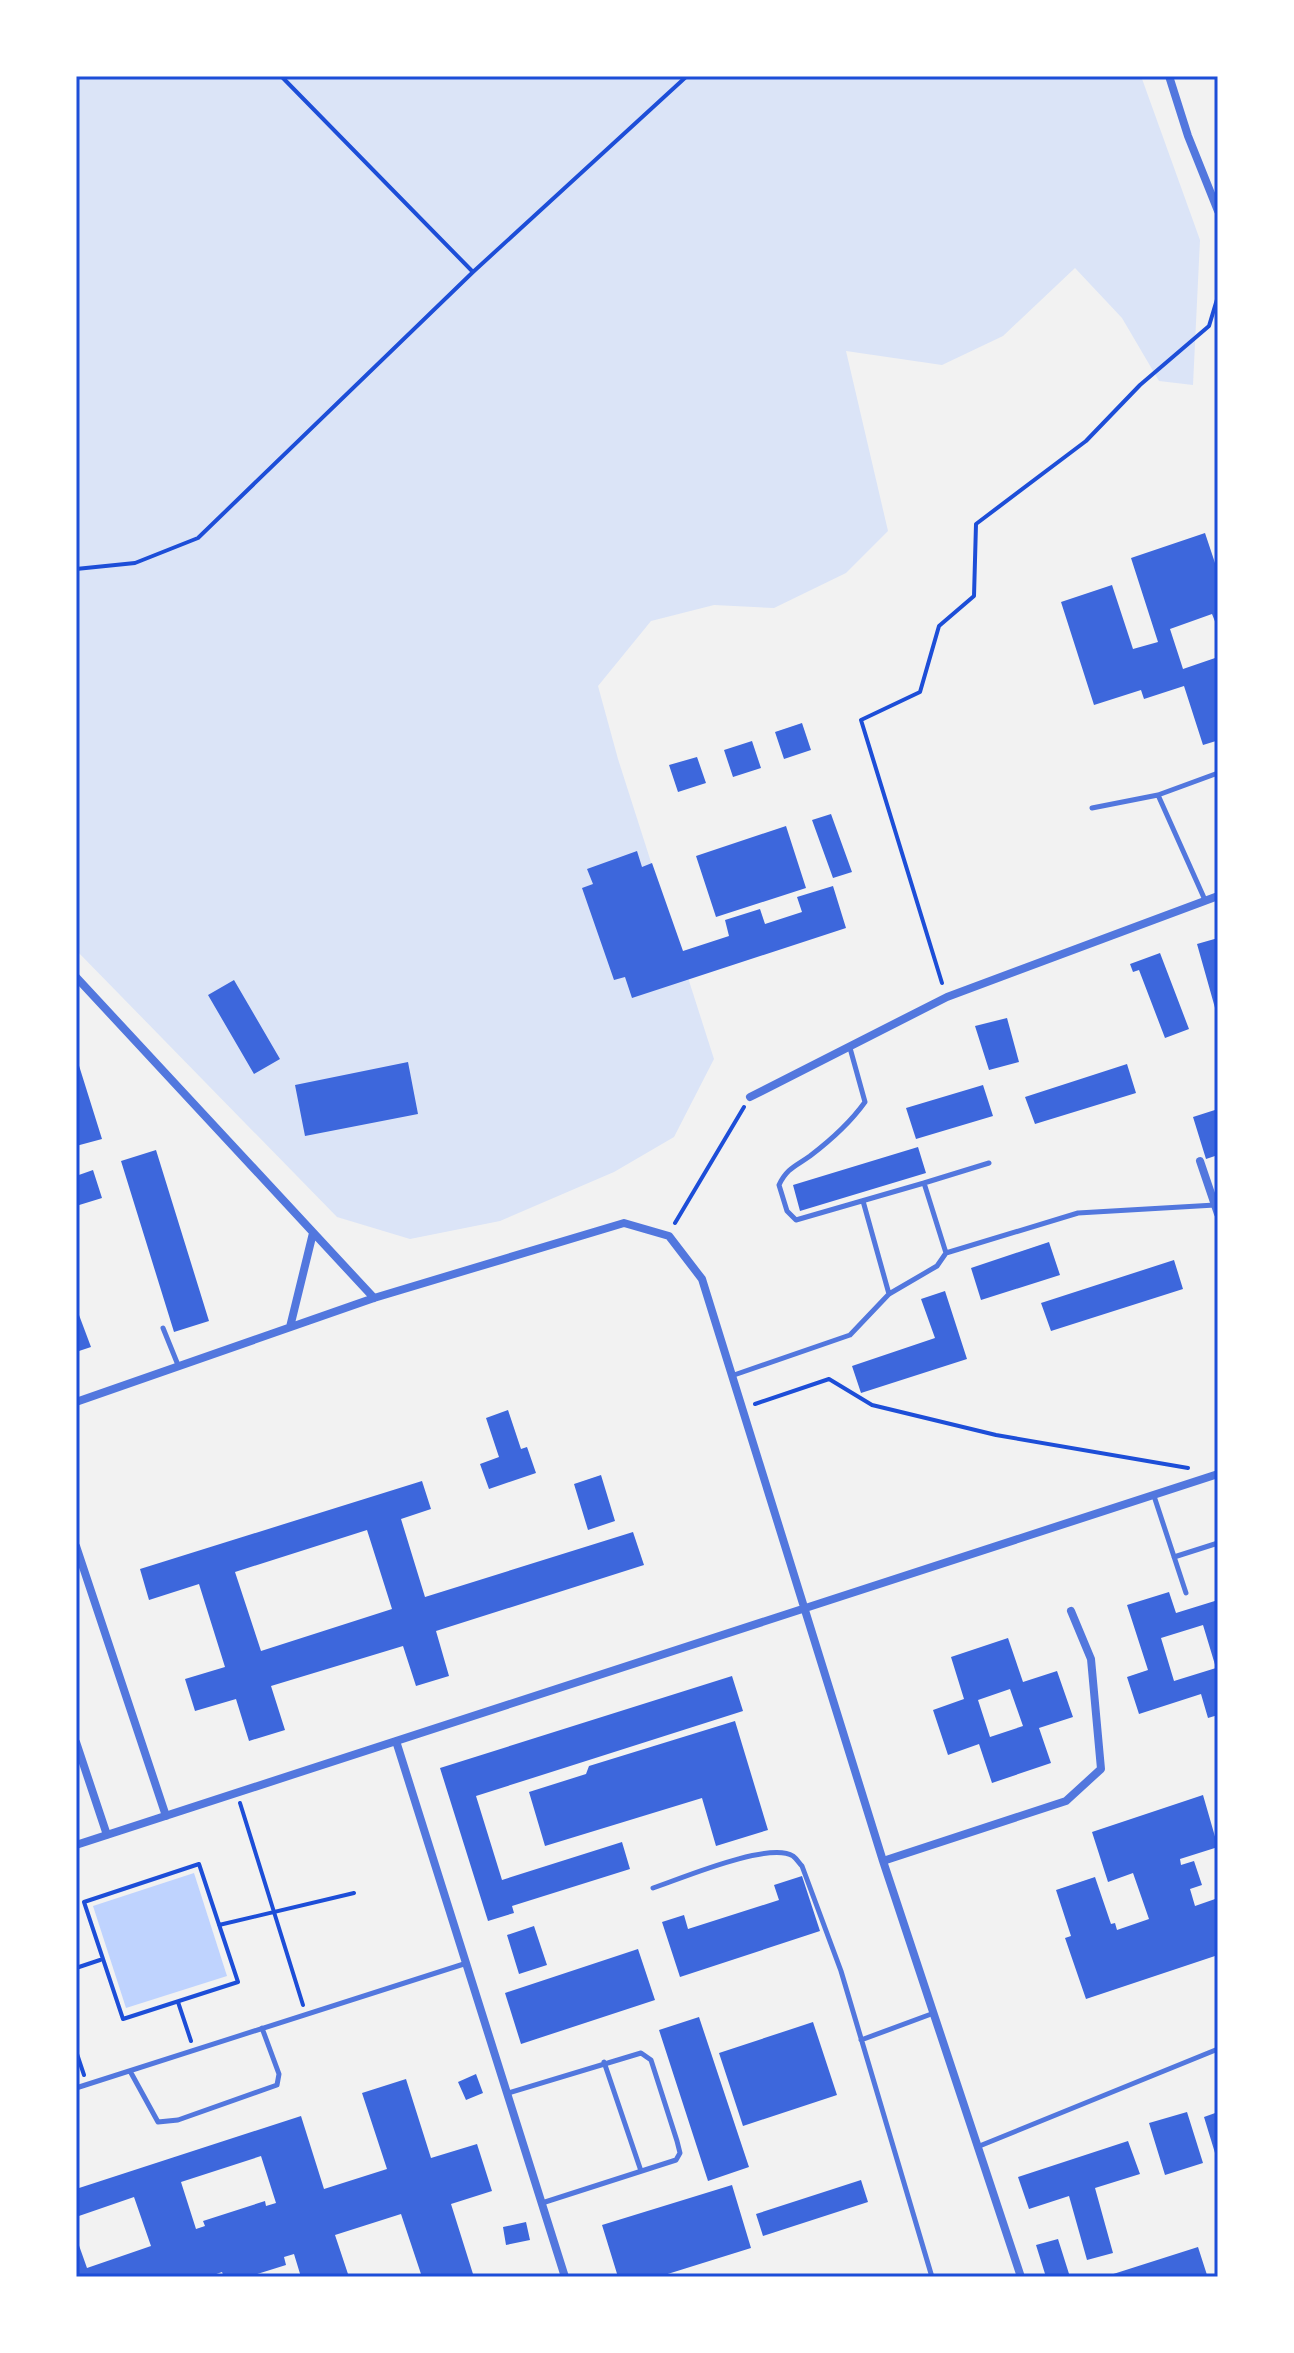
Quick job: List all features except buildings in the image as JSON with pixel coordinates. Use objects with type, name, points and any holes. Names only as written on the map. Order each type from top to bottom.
[{"type":"street","points":[[1169,76],[1188,136],[1218,211]]},
{"type":"street","points":[[750,1097],[947,997],[1218,896]]},
{"type":"street","points":[[76,977],[374,1298]]},
{"type":"street","points":[[1200,1161],[1216,1209]]},
{"type":"street","points":[[76,1402],[374,1298],[624,1223],[669,1236],[702,1279],[745,1407],[883,1861],[1021,2277]]},
{"type":"street","points":[[290,1327],[313,1233]]},
{"type":"street","points":[[76,1845],[1218,1474]]},
{"type":"street","points":[[76,1546],[166,1816]]},
{"type":"street","points":[[883,1861],[1066,1801],[1101,1769],[1091,1659],[1071,1611]]},
{"type":"street","points":[[396,1741],[565,2277]]},
{"type":"street","points":[[76,1742],[107,1835]]},
{"type":"lane","points":[[1092,808],[1158,795],[1218,773]]},
{"type":"lane","points":[[1158,795],[1206,901]]},
{"type":"lane","points":[[850,1048],[865,1102],[852,1121],[809,1157],[786,1170],[779,1185],[787,1211],[796,1220],[989,1163]]},
{"type":"lane","points":[[924,1183],[946,1253]]},
{"type":"lane","points":[[863,1201],[889,1294]]},
{"type":"lane","points":[[734,1375],[850,1335],[889,1294],[937,1266],[946,1253],[1078,1213],[1216,1209]]},
{"type":"lane","points":[[163,1328],[178,1365]]},
{"type":"lane","points":[[1154,1496],[1186,1593]]},
{"type":"lane","points":[[1174,1557],[1218,1543]]},
{"type":"lane","points":[[653,1888],[747,1857],[779,1853],[793,1856],[802,1866],[841,1971],[932,2277]]},
{"type":"lane","points":[[76,2088],[467,1963]]},
{"type":"lane","points":[[861,2040],[934,2013]]},
{"type":"lane","points":[[130,2071],[158,2122],[178,2120],[277,2085],[279,2074],[262,2028]]},
{"type":"lane","points":[[976,2147],[1218,2049]]},
{"type":"lane","points":[[508,2093],[634,2053],[651,2060],[680,2153],[676,2160],[542,2203]]},
{"type":"lane","points":[[604,2062],[641,2171]]},
{"type":"path","points":[[281,76],[473,272]]},
{"type":"path","points":[[76,569],[135,563],[198,538],[473,272],[687,76]]},
{"type":"path","points":[[947,997],[861,720],[920,692],[939,626],[974,596],[976,524],[1086,441],[1140,385],[1209,326],[1218,296]]},
{"type":"path","points":[[669,1236],[679,1214],[750,1097]]},
{"type":"path","points":[[745,1407],[829,1379],[872,1405],[996,1435],[1203,1471]]},
{"type":"path","points":[[237,1793],[306,2014]]},
{"type":"path","points":[[199,1864],[219,1925],[238,1982],[123,2019],[100,1960],[84,1902],[199,1864]]},
{"type":"path","points":[[219,1925],[354,1893]]},
{"type":"path","points":[[76,1968],[100,1960]]},
{"type":"path","points":[[178,2002],[194,2050]]},
{"type":"path","points":[[76,2051],[87,2085]]},
{"type":"shaded area","points":[[76,76],[1141,76],[1200,240],[1193,385],[1159,381],[1122,318],[1075,268],[1003,336],[942,365],[846,351],[888,531],[846,573],[774,608],[714,605],[651,621],[598,686],[618,759],[714,1059],[674,1137],[614,1172],[500,1221],[410,1239],[337,1217],[76,950]]},
{"type":"water","points":[[194,1873],[227,1976],[126,2008],[93,1906]]}]
